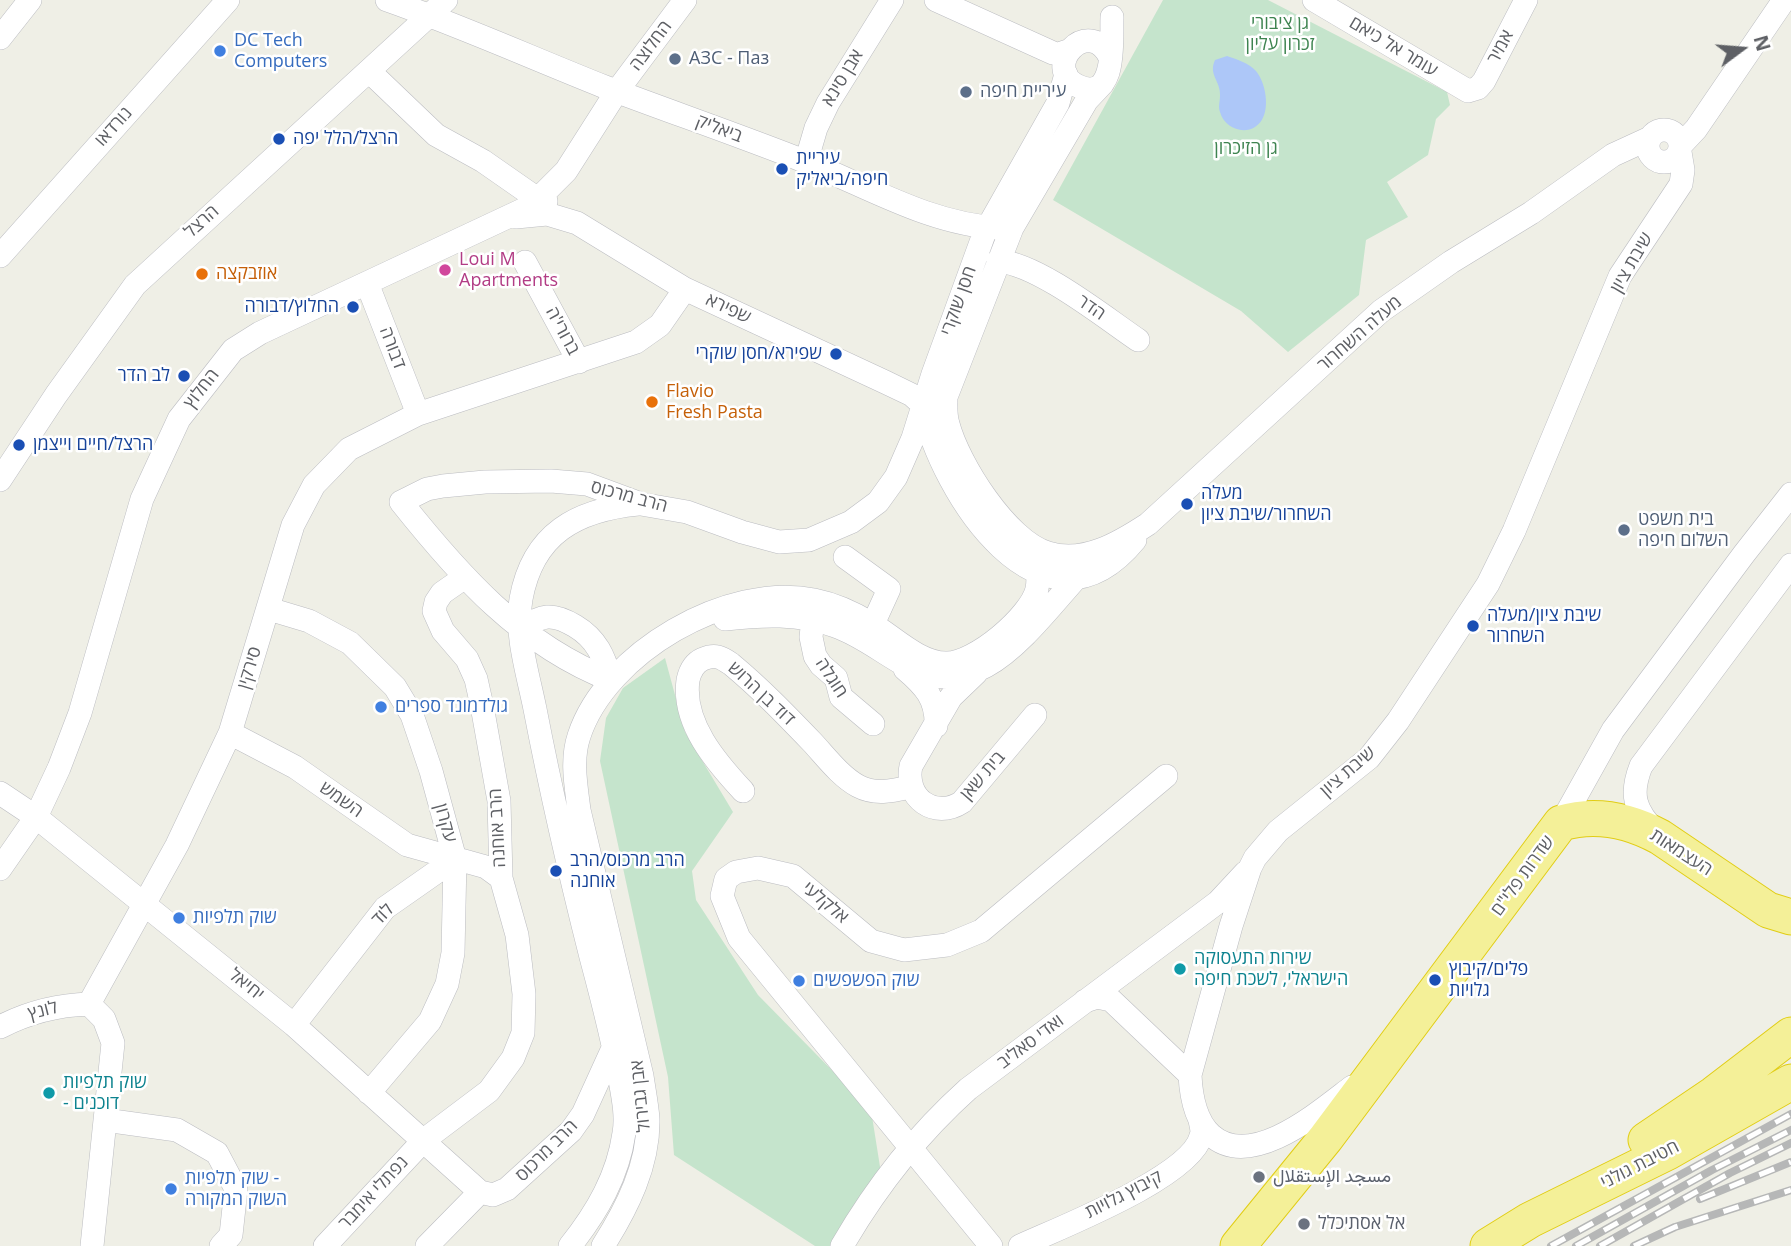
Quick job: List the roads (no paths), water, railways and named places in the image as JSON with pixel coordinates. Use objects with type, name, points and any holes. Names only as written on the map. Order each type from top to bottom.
[{"type":"highway","name":"העצמאות","points":[[1561,823],[1606,818],[1632,824],[1660,837],[1768,909],[1791,917]]},
{"type":"highway","name":"שדרות פלי\"ם","points":[[1238,1246],[1326,1138],[1561,823]]},
{"type":"highway","points":[[1531,1220],[1714,1094],[1791,1035]]},
{"type":"highway","name":"חטיבת גולני","points":[[1488,1246],[1531,1220],[1668,1152],[1791,1082]]},
{"type":"street","points":[[0,38],[30,0]]},
{"type":"street","name":"נורדאו","points":[[0,256],[228,0]]},
{"type":"street","name":"ביאליק","points":[[387,0],[438,7],[617,91],[806,162],[941,218],[987,227],[1015,223]]},
{"type":"street","name":"החלוצה","points":[[617,91],[685,0]]},
{"type":"street","name":"אבן סינא","points":[[806,162],[816,128],[828,103],[892,0]]},
{"type":"street","points":[[936,0],[1053,53],[1074,55],[1104,47],[1110,57],[1110,71],[1103,83],[1097,87],[1082,88],[1075,85],[1074,55]]},
{"type":"street","name":"עומר אל כיאם","points":[[1314,0],[1462,89],[1472,89]]},
{"type":"street","name":"אמיר","points":[[1472,89],[1478,88],[1484,80],[1526,0]]},
{"type":"street","points":[[1665,151],[1696,129],[1784,0]]},
{"type":"street","name":"הרצל","points":[[0,480],[56,395],[135,285],[438,7]]},
{"type":"street","name":"חסן שוקרי","points":[[934,407],[933,374],[987,227],[1058,103],[1074,55],[1118,9]]},
{"type":"street","name":"חסן שוקרי","points":[[1110,57],[1118,9]]},
{"type":"street","points":[[369,71],[436,135],[547,194]]},
{"type":"street","name":"חסן שוקרי","points":[[851,522],[889,490],[913,438],[950,385],[1015,223],[1087,100],[1103,83]]},
{"type":"street","name":"החלוץ","points":[[0,869],[36,817],[80,713],[142,499],[180,419],[215,371],[233,351],[260,333],[509,218],[547,194],[617,91]]},
{"type":"street","name":"מעלה השחרור","points":[[1038,575],[1077,577],[1110,565],[1148,524],[1381,312],[1451,262],[1531,213],[1613,155],[1665,151]]},
{"type":"street","name":"שיבת ציון","points":[[1200,1121],[1191,1093],[1191,1075],[1231,926],[1250,868],[1278,831],[1368,758],[1398,721],[1489,584],[1514,531],[1620,275],[1676,192],[1683,177],[1683,161],[1665,151]]},
{"type":"street","name":"שפירא","points":[[547,194],[556,191],[559,200],[577,223]]},
{"type":"street","name":"שפירא","points":[[509,218],[547,214],[577,223],[685,289],[934,407]]},
{"type":"street","points":[[941,218],[964,236],[974,259]]},
{"type":"street","name":"הדר","points":[[1015,223],[1025,256],[1044,277]]},
{"type":"street","name":"הדר","points":[[998,261],[1018,265],[1044,277],[1138,340]]},
{"type":"street","name":"ברורי'ה","points":[[525,262],[579,362]]},
{"type":"street","name":"דבורה","points":[[367,283],[418,414]]},
{"type":"street","name":"סירקין","points":[[89,1004],[177,845],[230,733],[293,525],[314,485],[349,449],[418,414],[636,342],[660,325],[685,289]]},
{"type":"street","points":[[886,382],[917,379],[933,374]]},
{"type":"street","points":[[611,680],[638,653],[683,626],[736,605],[778,597],[797,597],[834,605],[873,624],[921,656],[945,663],[966,659],[986,646],[1015,621],[1033,600],[1038,575],[1037,563],[1028,544],[993,505],[966,466],[948,425],[934,407]]},
{"type":"street","points":[[934,407],[936,448],[974,515],[1012,557],[1038,575]]},
{"type":"street","name":"הרב מרכוס","points":[[465,577],[401,502],[427,489],[443,486],[528,481],[587,484],[641,503],[687,512],[779,542],[808,540],[851,522]]},
{"type":"street","name":"שדרות פלי\"ם","points":[[1561,823],[1614,730],[1791,494]]},
{"type":"street","points":[[614,1046],[545,760],[520,629],[521,601],[526,579],[551,538],[570,521],[606,508],[641,503]]},
{"type":"street","name":"מעלה השחרור","points":[[1028,544],[1049,554],[1083,554],[1112,546],[1148,524]]},
{"type":"street","points":[[845,557],[889,589],[873,624]]},
{"type":"street","points":[[1660,837],[1637,805],[1634,783],[1641,766],[1791,565]]},
{"type":"street","points":[[465,577],[520,629],[560,656],[611,680]]},
{"type":"street","name":"הרב אוחנה","points":[[424,1140],[489,1091],[513,1058],[523,1033],[524,994],[517,935],[501,878],[499,801],[475,679],[467,659],[443,631],[434,611],[442,593],[465,577]]},
{"type":"street","points":[[910,787],[911,766],[956,692],[1038,621],[1077,577]]},
{"type":"street","name":"עקרון","points":[[269,609],[309,621],[350,643],[395,687],[412,715],[420,737],[455,859],[453,953],[447,984],[430,1021],[369,1093]]},
{"type":"street","points":[[520,629],[536,619],[554,616],[564,619],[584,632],[597,645],[611,680]]},
{"type":"street","points":[[683,626],[758,616],[813,619],[850,632],[913,670],[943,677],[969,674],[986,666]]},
{"type":"street","name":"חוגלה","points":[[813,619],[811,637],[815,656],[836,678],[841,697],[873,724]]},
{"type":"street","name":"דוד בן הרוש","points":[[743,791],[716,762],[690,711],[687,693],[690,673],[697,662],[709,656],[721,656],[744,675],[840,772],[859,786],[877,792],[910,787]]},
{"type":"street","points":[[895,661],[918,680],[933,699],[936,726]]},
{"type":"street","name":"אבן גבירול","points":[[603,1246],[621,1217],[635,1184],[645,1152],[648,1120],[630,1020],[579,810],[574,768],[578,737],[590,710],[611,680]]},
{"type":"street","name":"בית שאן","points":[[910,787],[915,795],[931,806],[954,808],[970,795],[1035,715]]},
{"type":"street","name":"השמש","points":[[230,733],[295,767],[407,845],[455,859]]},
{"type":"street","name":"אלקלעי","points":[[892,1124],[739,938],[722,896],[726,879],[736,872],[758,868],[793,876],[871,941],[904,950],[947,945],[981,930],[1166,776]]},
{"type":"street","name":"יחיאל","points":[[0,793],[36,817],[295,1024],[480,1192]]},
{"type":"street","points":[[455,859],[486,867],[501,878]]},
{"type":"street","name":"לוד","points":[[295,1024],[385,908],[455,859]]},
{"type":"street","name":"ואדי סאליב","points":[[842,1246],[912,1147],[948,1106],[1210,908],[1250,868]]},
{"type":"street","points":[[1085,1002],[1097,997],[1111,1000],[1191,1075]]},
{"type":"street","points":[[89,1004],[104,1019],[113,1043],[92,1246]]},
{"type":"street","name":"לונץ","points":[[0,1027],[23,1015],[44,1009],[89,1004]]},
{"type":"street","points":[[1200,1121],[1214,1138],[1236,1148],[1270,1140],[1325,1107],[1356,1084],[1399,1042]]},
{"type":"street","name":"הרב מרכוס","points":[[480,1192],[493,1195],[507,1189],[524,1177],[571,1131],[583,1114],[614,1046]]},
{"type":"street","name":"אבן גבירול","points":[[570,1246],[605,1195],[616,1168],[625,1132],[623,1098],[614,1046]]},
{"type":"street","points":[[105,1120],[177,1130],[217,1153],[236,1189],[231,1235],[221,1246]]},
{"type":"street","name":"קיבוץ גלויות","points":[[1020,1246],[1108,1206],[1168,1173],[1181,1163],[1198,1143],[1202,1129],[1200,1121]]},
{"type":"street","points":[[892,1124],[990,1246]]},
{"type":"street","points":[[892,1124],[897,1154],[894,1171]]},
{"type":"street","name":"נפתלי אימבר","points":[[325,1246],[424,1140]]},
{"type":"street","points":[[427,1246],[480,1192]]},
{"type":"water","points":[[1227,56],[1253,68],[1263,84],[1266,100],[1264,116],[1250,129],[1234,128],[1225,122],[1220,112],[1220,91],[1213,65],[1215,60]]},
{"type":"railway","points":[[1551,1246],[1791,1114]]},
{"type":"railway","points":[[1576,1246],[1712,1170],[1791,1130]]},
{"type":"railway","points":[[1600,1246],[1730,1173],[1791,1143]]},
{"type":"railway","points":[[1700,1199],[1791,1162]]},
{"type":"railway","points":[[1634,1246],[1675,1227],[1791,1190]]},
{"type":"place","name":"DC Tech Computers","points":[[220,51]]},
{"type":"place","name":"АЗС - Паз","points":[[675,59]]},
{"type":"place","name":"עיריית חיפה","points":[[966,92]]},
{"type":"place","name":"הרצל/הלל יפה","points":[[279,139]]},
{"type":"place","name":"עיריית חיפה/ביאליק","points":[[782,169]]},
{"type":"place","name":"Loui M Apartments","points":[[445,270]]},
{"type":"place","name":"אוזבקצה","points":[[202,274]]},
{"type":"place","name":"החלוץ/דבורה","points":[[353,307]]},
{"type":"place","name":"שפירא/חסן שוקרי","points":[[836,354]]},
{"type":"place","name":"לב הדר","points":[[184,376]]},
{"type":"place","name":"Flavio Fresh Pasta","points":[[652,402]]},
{"type":"place","name":"הרצל/חיים וייצמן","points":[[19,445]]},
{"type":"place","name":"מעלה השחרור/שיבת ציון","points":[[1187,504]]},
{"type":"place","name":"בית משפט השלום חיפה","points":[[1624,530]]},
{"type":"place","name":"שיבת ציון/מעלה השחרור","points":[[1473,626]]},
{"type":"place","name":"גולדמונד ספרים","points":[[381,707]]},
{"type":"place","name":"הרב מרכוס/הרב אוחנה","points":[[556,871]]},
{"type":"place","name":"שוק תלפיות","points":[[179,918]]},
{"type":"place","name":"שירות התעסוקה הישראלי, לשכת חיפה","points":[[1180,969]]},
{"type":"place","name":"פלים/קיבוץ גלויות","points":[[1435,980]]},
{"type":"place","name":"שוק הפשפשים","points":[[799,981]]},
{"type":"place","name":"שוק תלפיות - דוכנים","points":[[49,1093]]},
{"type":"place","name":"مسجد الإستقلال","points":[[1259,1177]]},
{"type":"place","name":"שוק תלפיות - השוק המקורה","points":[[171,1189]]},
{"type":"place","name":"אל אסתיכלל","points":[[1304,1224]]},
{"type":"park label","name":"גן ציבורי זכרון עליון","points":[[1280,34]]},
{"type":"park label","name":"גן הזיכרון","points":[[1246,149]]}]
